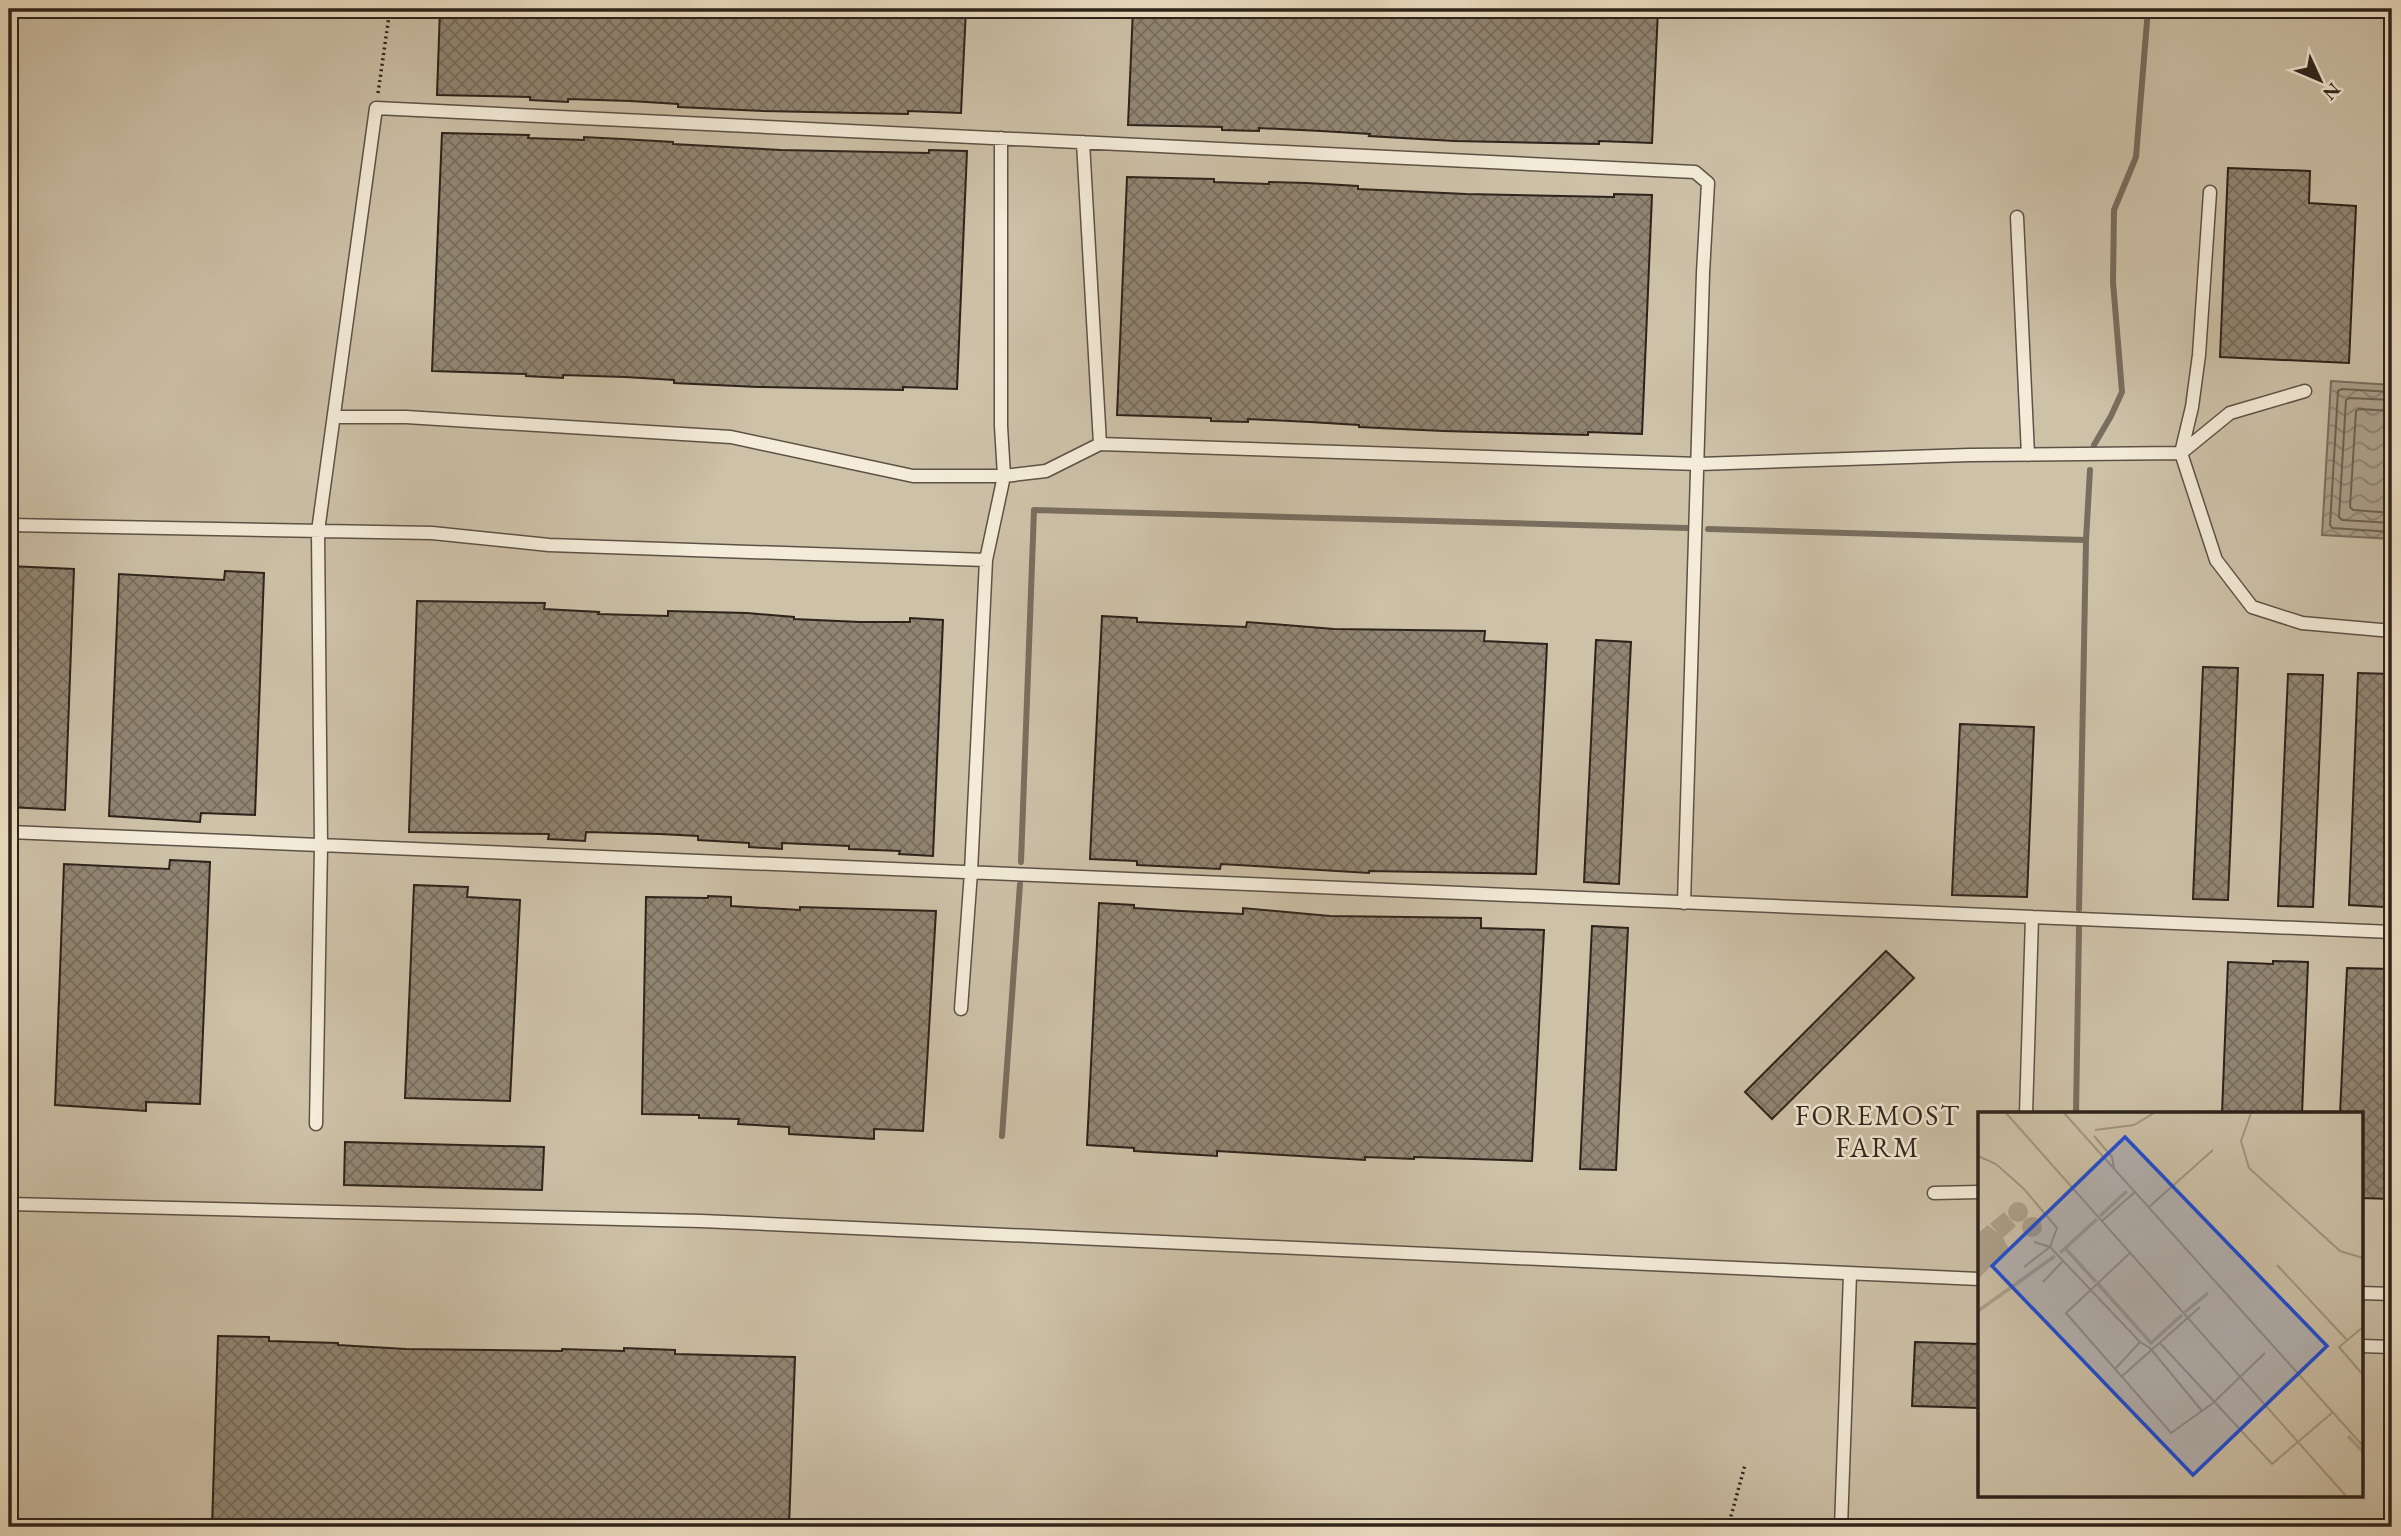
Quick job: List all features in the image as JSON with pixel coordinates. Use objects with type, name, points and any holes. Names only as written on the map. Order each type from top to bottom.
[{"type":"lane","points":[[316,1124],[321,846],[318,531],[376,108],[1695,172],[1708,183],[1684,903]]},
{"type":"lane","points":[[961,1009],[971,872],[986,560],[1004,476],[1001,138]]},
{"type":"lane","points":[[1083,142],[1100,444]]},
{"type":"lane","points":[[2210,192],[2199,355],[2192,407],[2181,453],[2216,560],[2252,607],[2302,623],[2392,631]]},
{"type":"lane","points":[[2017,217],[2028,455]]},
{"type":"lane","points":[[334,417],[407,417],[731,437],[913,476],[1004,476],[1046,471],[1100,444],[1699,464],[2181,453],[2230,413],[2305,391]]},
{"type":"lane","points":[[9,525],[432,533],[549,545],[986,560]]},
{"type":"lane","points":[[9,831],[2392,932]]},
{"type":"lane","points":[[2026,1112],[2032,917]]},
{"type":"lane","points":[[1934,1193],[1978,1192]]},
{"type":"lane","points":[[9,1204],[701,1221],[1978,1279]]},
{"type":"lane","points":[[1841,1527],[1850,1274]]},
{"type":"lane","points":[[2362,1293],[2392,1294]]},
{"type":"lane","points":[[2362,1346],[2392,1347]]},
{"type":"path","points":[[376,108],[390,9]]},
{"type":"path","points":[[1728,1527],[1745,1465]]},
{"type":"shaded area","points":[[9,9],[2392,9],[2392,1527],[9,1527]]},
{"type":"water","points":[[2331,381],[2392,385],[2392,539],[2322,535]]},
{"type":"building","points":[[440,9],[966,9],[961,113],[763,111],[678,107],[678,104],[630,101],[568,99],[568,102],[530,100],[530,97],[437,95]]},
{"type":"building","points":[[1133,9],[1658,9],[1652,143],[1454,141],[1321,131],[1128,125]]},
{"type":"building","points":[[442,133],[529,135],[528,138],[584,140],[584,137],[781,150],[929,153],[929,150],[967,151],[957,389],[758,387],[674,383],[674,380],[625,377],[563,375],[563,378],[432,371]]},
{"type":"building","points":[[2228,168],[2310,171],[2309,203],[2356,206],[2349,363],[2220,357]]},
{"type":"building","points":[[1127,177],[1214,179],[1214,182],[1269,184],[1307,183],[1358,186],[1358,189],[1466,194],[1614,197],[1614,194],[1652,195],[1642,434],[1443,431],[1310,422],[1248,419],[1248,422],[1211,421],[1211,418],[1117,415]]},
{"type":"building","points":[[9,566],[74,569],[65,810],[9,807]]},
{"type":"building","points":[[225,571],[264,573],[255,815],[201,813],[200,822],[109,816],[119,574],[224,580]]},
{"type":"building","points":[[417,601],[545,603],[544,609],[599,612],[598,614],[668,616],[668,611],[747,613],[794,619],[860,622],[910,622],[910,618],[943,620],[933,856],[899,854],[900,851],[849,849],[849,846],[782,843],[782,849],[749,847],[749,843],[698,840],[698,836],[660,834],[586,832],[585,841],[548,839],[549,834],[409,832]]},
{"type":"building","points":[[1102,616],[1137,618],[1137,622],[1246,627],[1247,622],[1334,629],[1485,631],[1484,641],[1547,644],[1536,874],[1369,873],[1221,864],[1220,869],[1137,865],[1137,861],[1090,859]]},
{"type":"building","points":[[1596,640],[1631,642],[1619,884],[1584,882]]},
{"type":"building","points":[[2203,667],[2238,668],[2228,900],[2193,899]]},
{"type":"building","points":[[2358,673],[2392,674],[2384,907],[2349,905]]},
{"type":"building","points":[[2288,674],[2323,675],[2313,907],[2278,906]]},
{"type":"building","points":[[1960,724],[2034,727],[2027,897],[1952,895]]},
{"type":"building","points":[[170,860],[210,862],[200,1104],[146,1102],[146,1111],[55,1105],[64,864],[169,869]]},
{"type":"building","points":[[414,885],[468,887],[467,897],[520,900],[510,1101],[405,1098]]},
{"type":"building","points":[[646,897],[731,897],[731,906],[800,910],[800,907],[936,911],[923,1131],[874,1129],[874,1139],[789,1134],[789,1127],[738,1124],[739,1119],[642,1114]]},
{"type":"building","points":[[1099,903],[1134,905],[1134,908],[1243,914],[1243,908],[1330,916],[1481,918],[1481,928],[1544,930],[1532,1161],[1414,1157],[1365,1157],[1365,1160],[1217,1151],[1217,1156],[1087,1145]]},
{"type":"building","points":[[1592,926],[1628,928],[1616,1170],[1580,1169]]},
{"type":"building","points":[[1886,951],[1914,978],[1772,1119],[1745,1092]]},
{"type":"building","points":[[2273,961],[2308,962],[2302,1112],[2222,1112],[2228,962],[2273,964]]},
{"type":"building","points":[[2347,968],[2392,969],[2392,1199],[2362,1198],[2362,1112],[2340,1112]]},
{"type":"building","points":[[345,1142],[544,1147],[542,1190],[344,1185]]},
{"type":"building","points":[[218,1336],[269,1337],[269,1341],[406,1349],[624,1351],[624,1348],[675,1350],[675,1354],[795,1357],[789,1527],[212,1527]]},
{"type":"building","points":[[1915,1342],[1978,1344],[1978,1408],[1912,1406]]},
{"type":"waterway","points":[[2094,445],[2122,392],[2113,282],[2114,210],[2136,157],[2148,9]]},
{"type":"waterway","points":[[2079,909],[2086,540],[2090,470]]},
{"type":"waterway","points":[[1021,862],[1034,510],[1687,528]]},
{"type":"waterway","points":[[1708,529],[2086,540]]},
{"type":"waterway","points":[[1002,1136],[1020,884]]},
{"type":"waterway","points":[[2076,1112],[2079,927]]},
{"type":"district","name":"FOREMOST FARM","points":[[1878,1131]]}]
